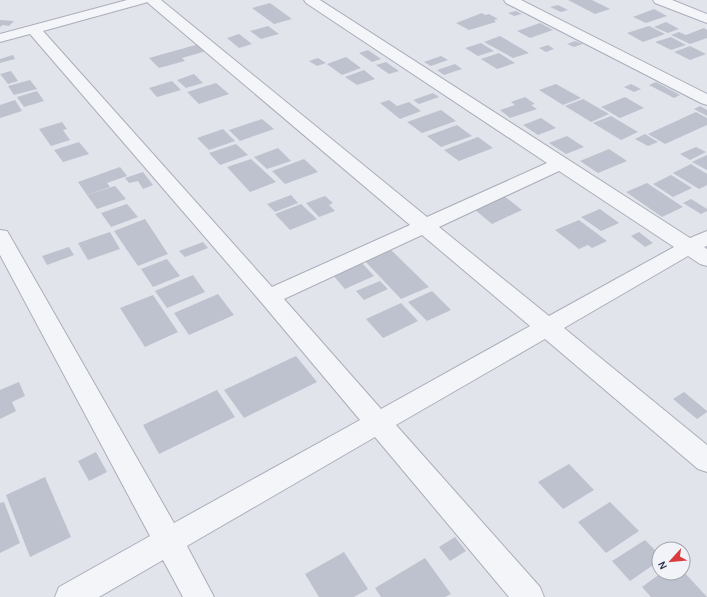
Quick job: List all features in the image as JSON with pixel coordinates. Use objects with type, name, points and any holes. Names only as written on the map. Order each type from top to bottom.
[{"type":"street","points":[[0,38],[142,0]]},
{"type":"street","points":[[153,0],[707,461]]},
{"type":"street","points":[[311,0],[561,163],[701,247]]},
{"type":"street","points":[[511,0],[705,97]]},
{"type":"street","points":[[660,0],[707,19]]},
{"type":"street","points":[[33,29],[269,297],[529,597]]},
{"type":"street","points":[[269,297],[561,163]]},
{"type":"street","points":[[0,236],[199,597]]},
{"type":"street","points":[[70,597],[546,327],[701,247]]},
{"type":"building","points":[[568,0],[592,0],[610,9],[595,14]]},
{"type":"building","points":[[270,3],[292,19],[274,24],[252,8]]},
{"type":"building","points":[[558,5],[568,10],[561,12],[550,7]]},
{"type":"building","points":[[654,9],[667,16],[646,23],[633,17]]},
{"type":"building","points":[[516,11],[522,14],[514,16],[508,13]]},
{"type":"building","points":[[482,13],[485,15],[489,14],[498,19],[494,20],[496,22],[469,30],[456,23]]},
{"type":"building","points":[[0,20],[14,21],[9,26],[3,25],[0,27]]},
{"type":"building","points":[[666,22],[679,29],[668,33],[654,27]]},
{"type":"building","points":[[540,23],[553,30],[530,38],[517,31]]},
{"type":"building","points":[[268,26],[279,34],[261,39],[250,31]]},
{"type":"building","points":[[649,26],[665,34],[643,42],[627,33]]},
{"type":"building","points":[[704,28],[707,30],[707,38],[690,44],[671,35],[679,32],[686,35]]},
{"type":"building","points":[[239,34],[252,44],[239,48],[227,38]]},
{"type":"building","points":[[500,36],[529,53],[513,58],[484,42]]},
{"type":"building","points":[[671,37],[686,45],[671,50],[655,42]]},
{"type":"building","points":[[575,41],[583,44],[574,47],[567,44]]},
{"type":"building","points":[[481,43],[494,51],[478,56],[465,48]]},
{"type":"building","points":[[199,44],[206,51],[182,58],[185,61],[159,68],[149,58]]},
{"type":"building","points":[[548,45],[554,49],[546,52],[539,48]]},
{"type":"building","points":[[690,46],[706,54],[690,60],[674,52]]},
{"type":"building","points":[[368,50],[381,59],[372,62],[359,53]]},
{"type":"building","points":[[499,53],[515,63],[497,69],[481,59]]},
{"type":"building","points":[[13,55],[15,59],[0,63],[0,59]]},
{"type":"building","points":[[441,56],[448,60],[431,66],[424,62]]},
{"type":"building","points":[[346,57],[361,68],[342,75],[327,64]]},
{"type":"building","points":[[318,58],[326,63],[317,66],[309,61]]},
{"type":"building","points":[[386,62],[399,71],[389,74],[376,65]]},
{"type":"building","points":[[455,64],[462,69],[444,75],[437,70]]},
{"type":"building","points":[[364,70],[375,79],[357,85],[345,77]]},
{"type":"building","points":[[11,71],[18,81],[8,84],[0,74]]},
{"type":"building","points":[[194,74],[203,83],[186,88],[177,80]]},
{"type":"building","points":[[30,80],[37,89],[14,95],[8,86]]},
{"type":"building","points":[[172,81],[181,90],[157,97],[149,88]]},
{"type":"building","points":[[656,82],[680,95],[674,98],[649,85]]},
{"type":"building","points":[[216,83],[229,94],[199,104],[187,92]]},
{"type":"building","points":[[556,84],[581,98],[563,105],[539,90]]},
{"type":"building","points":[[631,84],[641,89],[634,92],[624,87]]},
{"type":"building","points":[[37,91],[44,101],[24,107],[17,97]]},
{"type":"building","points":[[433,93],[439,97],[419,104],[413,100]]},
{"type":"building","points":[[525,97],[535,104],[531,105],[537,109],[510,118],[500,110],[515,105],[511,102]]},
{"type":"building","points":[[625,97],[644,108],[620,118],[601,107]]},
{"type":"building","points":[[583,99],[609,114],[591,122],[565,106]]},
{"type":"building","points":[[15,100],[22,111],[0,118],[0,105]]},
{"type":"building","points":[[389,100],[397,106],[409,102],[421,111],[400,119],[380,103]]},
{"type":"building","points":[[700,106],[707,110],[707,116],[694,109]]},
{"type":"building","points":[[441,110],[456,121],[422,133],[407,122]]},
{"type":"building","points":[[696,112],[707,118],[707,125],[665,144],[648,134]]},
{"type":"building","points":[[611,116],[638,132],[621,140],[593,123]]},
{"type":"building","points":[[541,118],[556,128],[538,135],[523,125]]},
{"type":"building","points":[[262,119],[274,129],[240,141],[229,130]]},
{"type":"building","points":[[62,122],[67,129],[63,130],[70,140],[51,146],[39,129]]},
{"type":"building","points":[[457,125],[472,136],[441,147],[427,136]]},
{"type":"building","points":[[223,129],[235,141],[209,150],[197,138]]},
{"type":"building","points":[[645,134],[658,142],[648,146],[635,139]]},
{"type":"building","points":[[567,136],[584,147],[566,154],[549,143]]},
{"type":"building","points":[[478,137],[493,148],[459,161],[444,150]]},
{"type":"building","points":[[79,142],[89,154],[63,162],[54,150]]},
{"type":"building","points":[[236,144],[248,155],[220,165],[209,153]]},
{"type":"building","points":[[696,147],[706,152],[690,160],[680,154]]},
{"type":"building","points":[[278,148],[291,161],[267,169],[254,157]]},
{"type":"building","points":[[609,149],[627,161],[598,173],[580,161]]},
{"type":"building","points":[[707,155],[707,170],[692,162]]},
{"type":"building","points":[[251,159],[276,182],[250,192],[227,167]]},
{"type":"building","points":[[304,159],[318,172],[285,184],[272,171]]},
{"type":"building","points":[[691,164],[707,174],[707,185],[699,189],[673,173]]},
{"type":"building","points":[[120,167],[127,176],[107,183],[110,187],[87,195],[78,182]]},
{"type":"building","points":[[143,172],[153,185],[143,189],[138,181],[129,183],[125,178]]},
{"type":"building","points":[[671,175],[692,188],[673,197],[653,184]]},
{"type":"building","points":[[647,183],[683,207],[662,217],[626,192]]},
{"type":"building","points":[[115,186],[126,199],[97,209],[87,195]]},
{"type":"building","points":[[291,195],[298,203],[275,212],[267,204]]},
{"type":"building","points":[[325,196],[333,203],[329,205],[335,211],[319,217],[306,203]]},
{"type":"building","points":[[504,196],[522,210],[492,224],[474,209]]},
{"type":"building","points":[[691,199],[707,209],[707,211],[701,214],[683,203]]},
{"type":"building","points":[[127,204],[138,217],[111,227],[101,213]]},
{"type":"building","points":[[301,204],[317,219],[290,230],[275,214]]},
{"type":"building","points":[[600,209],[619,223],[601,231],[581,217]]},
{"type":"building","points":[[145,219],[168,254],[138,266],[114,231]]},
{"type":"building","points":[[579,220],[607,241],[592,248],[588,245],[579,249],[555,230]]},
{"type":"building","points":[[110,232],[120,249],[88,260],[78,243]]},
{"type":"building","points":[[639,232],[653,243],[645,247],[631,236]]},
{"type":"building","points":[[203,242],[208,248],[185,257],[179,251]]},
{"type":"building","points":[[69,247],[74,255],[47,265],[42,256]]},
{"type":"building","points":[[390,249],[429,287],[401,299],[364,260]]},
{"type":"building","points":[[167,259],[180,276],[153,287],[141,269]]},
{"type":"building","points":[[360,261],[374,276],[345,289],[331,273]]},
{"type":"building","points":[[193,275],[205,292],[167,308],[155,291]]},
{"type":"building","points":[[380,281],[388,289],[364,300],[356,291]]},
{"type":"building","points":[[432,291],[451,310],[427,321],[408,302]]},
{"type":"building","points":[[218,294],[234,315],[189,335],[174,313]]},
{"type":"building","points":[[153,295],[178,332],[145,347],[120,308]]},
{"type":"building","points":[[401,303],[418,321],[383,338],[366,319]]},
{"type":"building","points":[[296,356],[317,382],[244,418],[224,390]]},
{"type":"building","points":[[19,382],[25,396],[12,402],[16,411],[0,419],[0,390]]},
{"type":"building","points":[[217,390],[235,417],[159,454],[143,425]]},
{"type":"building","points":[[684,392],[707,412],[697,419],[673,399]]},
{"type":"building","points":[[96,452],[107,472],[89,481],[78,461]]},
{"type":"building","points":[[569,464],[594,490],[563,509],[538,482]]},
{"type":"building","points":[[45,477],[71,537],[30,557],[6,495]]},
{"type":"building","points":[[4,502],[20,543],[0,553],[0,503]]},
{"type":"building","points":[[610,502],[639,531],[606,553],[578,522]]},
{"type":"building","points":[[455,537],[466,551],[450,561],[439,547]]},
{"type":"building","points":[[645,540],[651,546],[651,567],[630,581],[612,561]]},
{"type":"building","points":[[344,552],[368,589],[354,597],[319,597],[305,574]]},
{"type":"building","points":[[425,558],[451,594],[445,597],[381,597],[375,588]]},
{"type":"building","points":[[651,580],[691,581],[691,580],[707,597],[651,597],[642,587]]}]
